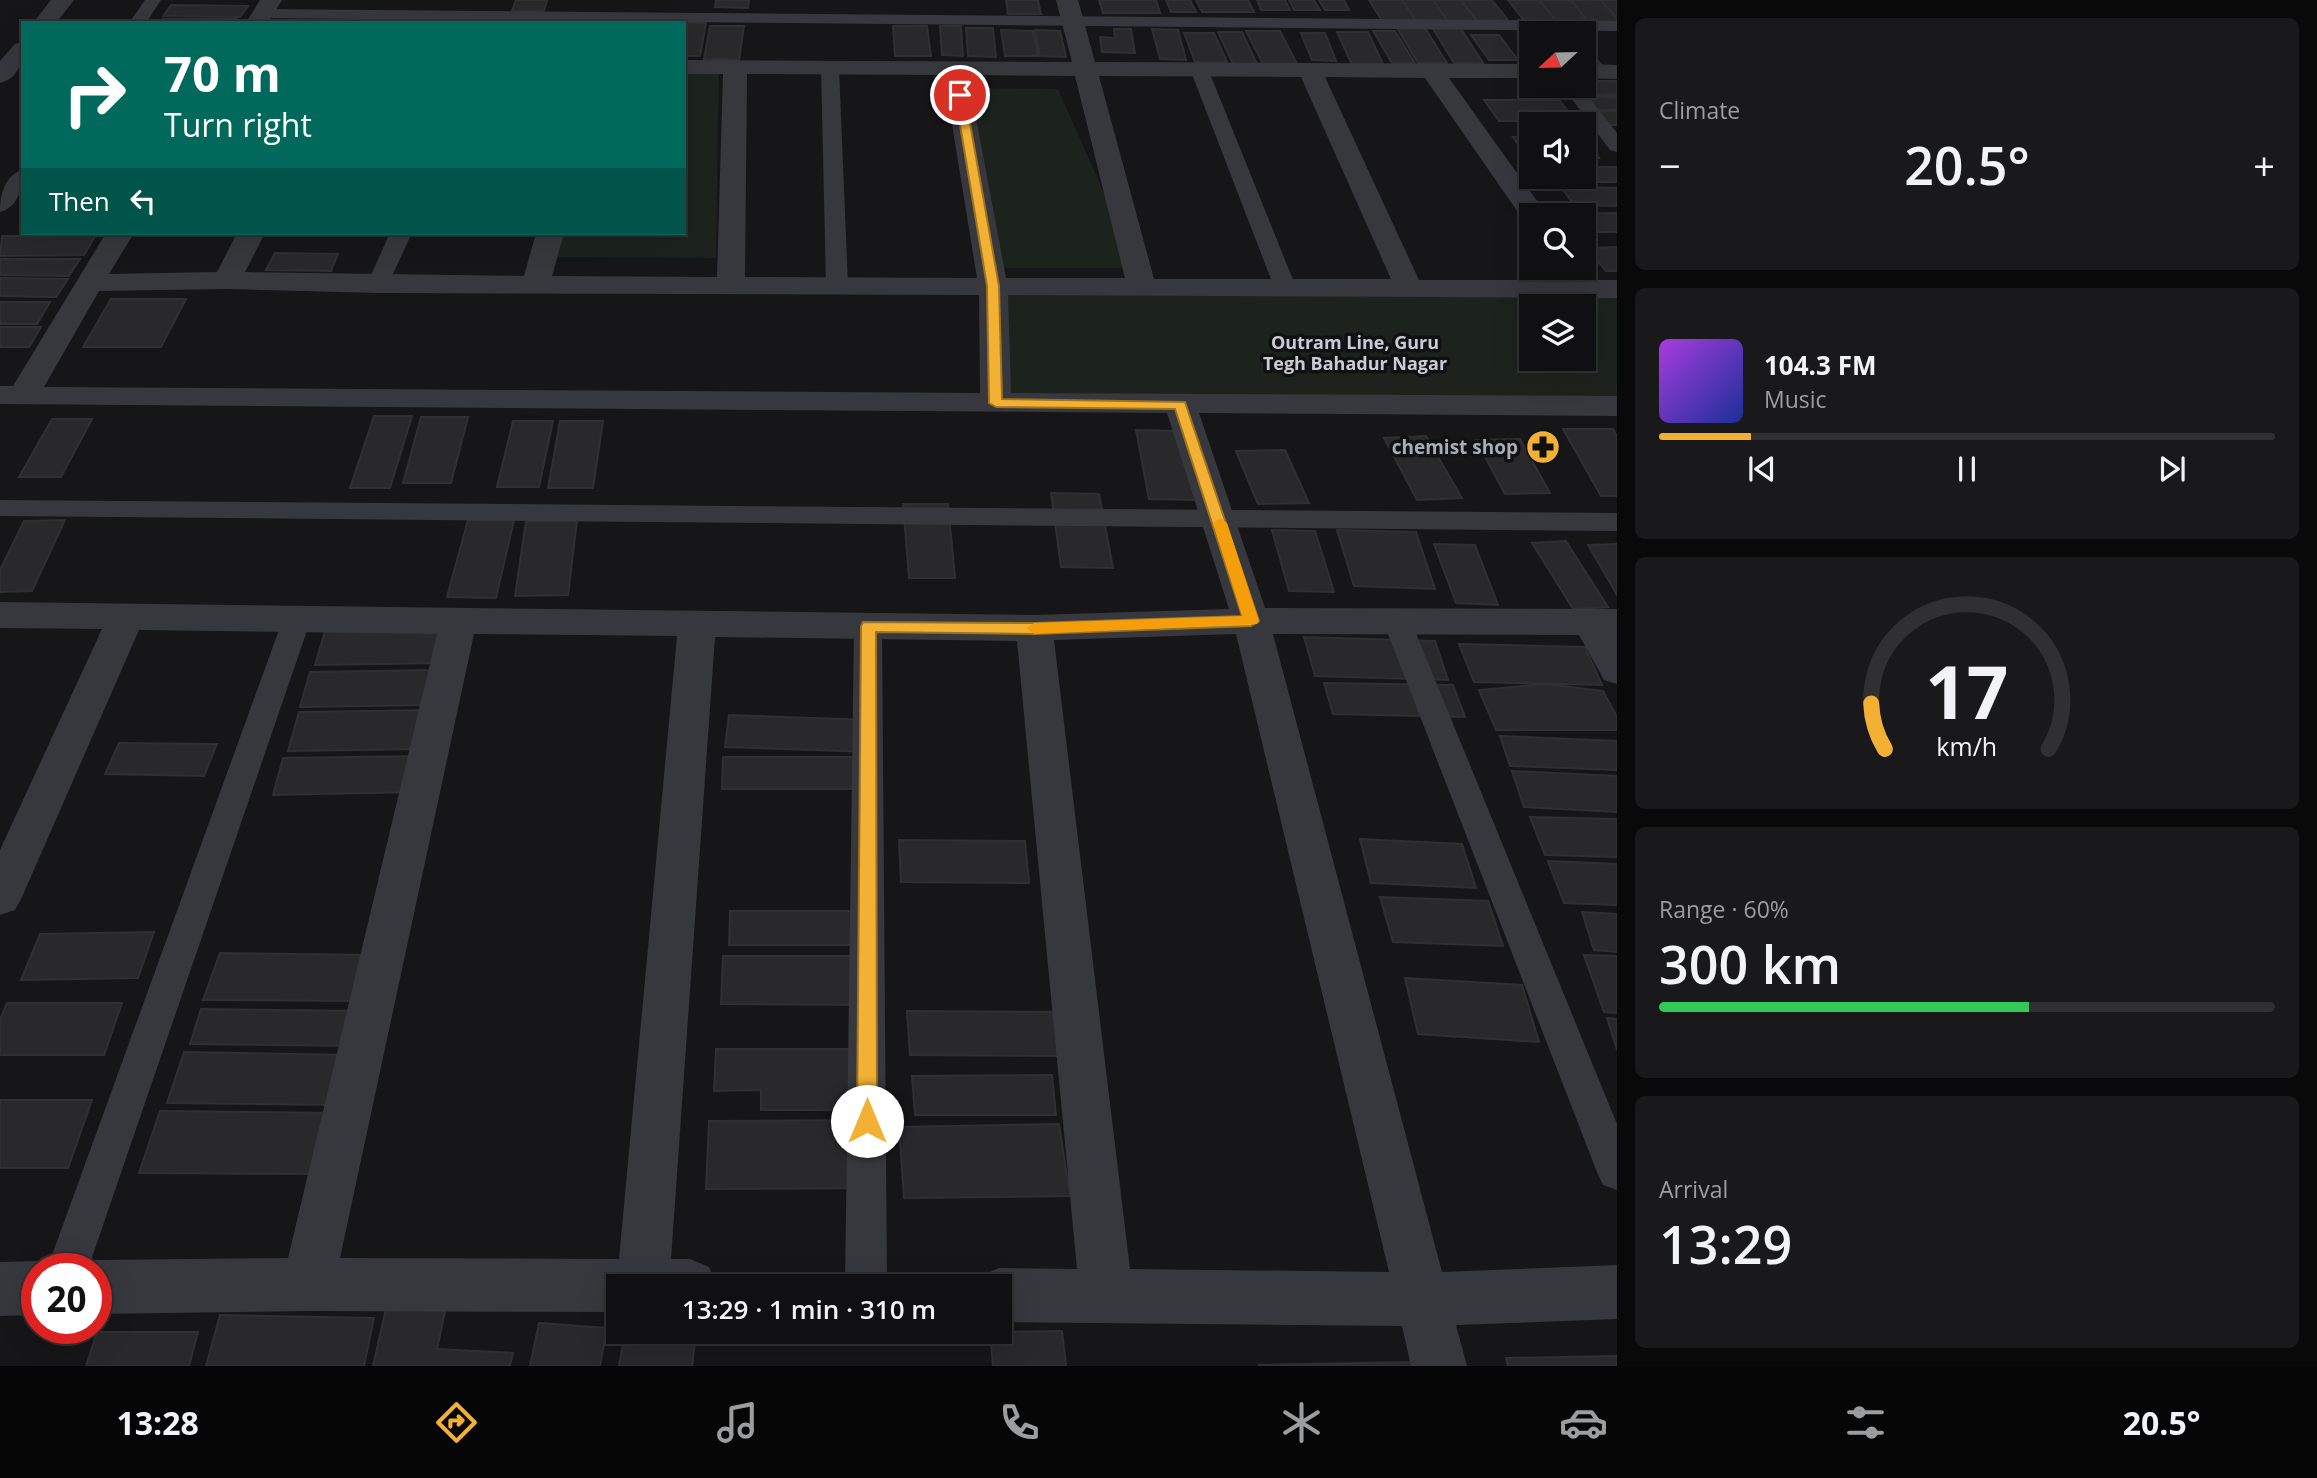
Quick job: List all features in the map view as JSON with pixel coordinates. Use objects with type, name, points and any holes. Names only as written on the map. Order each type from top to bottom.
[{"type":"street","points":[[46,21],[63,0]]},
{"type":"street","points":[[1070,10],[1142,287]]},
{"type":"street","points":[[686,67],[1519,71]]},
{"type":"street","points":[[731,285],[735,68]]},
{"type":"street","points":[[955,68],[993,286],[996,403]]},
{"type":"street","points":[[1310,70],[1409,288]]},
{"type":"street","points":[[1432,71],[1526,203]]},
{"type":"street","points":[[1596,71],[1617,72]]},
{"type":"street","points":[[12,395],[119,235]]},
{"type":"street","points":[[227,280],[250,235]]},
{"type":"street","points":[[536,284],[549,235]]},
{"type":"street","points":[[89,283],[227,280],[378,284],[1409,288],[1545,280]]},
{"type":"street","points":[[1586,280],[1617,289]]},
{"type":"street","points":[[12,395],[1617,407]]},
{"type":"street","points":[[1180,405],[1251,621],[1439,1366]]},
{"type":"street","points":[[0,615],[1034,628],[1251,621],[1604,622],[1617,670]]},
{"type":"street","points":[[0,897],[126,617]]},
{"type":"street","points":[[308,1284],[458,621]]},
{"type":"street","points":[[668,1274],[697,624]]},
{"type":"street","points":[[1034,628],[1107,1298]]},
{"type":"street","points":[[112,1287],[308,1284],[606,1286]]},
{"type":"street","points":[[0,1289],[21,1288]]},
{"type":"street","points":[[1012,1295],[1424,1299],[1617,1292]]},
{"type":"lane","points":[[138,21],[153,0]]},
{"type":"lane","points":[[1504,8],[1519,24]]},
{"type":"lane","points":[[264,12],[1070,10],[1519,32]]},
{"type":"lane","points":[[1596,27],[1617,26]]},
{"type":"lane","points":[[830,68],[837,285]]},
{"type":"lane","points":[[1199,69],[1285,287]]},
{"type":"lane","points":[[1580,98],[1617,146]]},
{"type":"lane","points":[[0,206],[21,179]]},
{"type":"lane","points":[[378,284],[400,235]]},
{"type":"lane","points":[[0,508],[1617,522]]},
{"type":"lane","points":[[72,1253],[297,619]]},
{"type":"lane","points":[[1397,621],[1617,1172]]},
{"type":"lane","points":[[866,1274],[868,626]]},
{"type":"shaded area","points":[[686,67],[719,67],[716,258],[536,257],[542,235],[686,235]]},
{"type":"shaded area","points":[[957,88],[1058,89],[1137,268],[979,268]]},
{"type":"shaded area","points":[[1004,286],[1617,289],[1617,399],[1010,396]]},
{"type":"building","points":[[516,0],[547,0],[544,11],[512,11]]},
{"type":"building","points":[[716,0],[749,0],[748,8],[715,7]]},
{"type":"building","points":[[1006,0],[1038,0],[1041,14],[1008,14]]},
{"type":"building","points":[[1099,0],[1156,0],[1160,13],[1103,13]]},
{"type":"building","points":[[1166,0],[1190,0],[1196,12],[1171,12]]},
{"type":"building","points":[[1196,0],[1248,0],[1254,12],[1202,12]]},
{"type":"building","points":[[1257,0],[1285,0],[1290,10],[1261,10]]},
{"type":"building","points":[[1289,0],[1314,0],[1320,10],[1294,10]]},
{"type":"building","points":[[1319,0],[1344,0],[1349,10],[1325,10]]},
{"type":"building","points":[[1369,0],[1402,0],[1416,21],[1382,21]]},
{"type":"building","points":[[1402,0],[1433,0],[1448,21],[1416,21]]},
{"type":"building","points":[[1433,0],[1461,0],[1477,21],[1448,21]]},
{"type":"building","points":[[1461,0],[1492,0],[1508,20],[1477,21]]},
{"type":"building","points":[[1508,0],[1539,0],[1556,21],[1524,21]]},
{"type":"building","points":[[1539,0],[1571,0],[1587,21],[1556,21]]},
{"type":"building","points":[[1571,0],[1601,0],[1617,18],[1617,23],[1587,21]]},
{"type":"building","points":[[1601,0],[1617,0],[1617,18]]},
{"type":"building","points":[[171,5],[248,6],[240,17],[163,16]]},
{"type":"building","points":[[163,19],[236,19],[234,21],[162,21]]},
{"type":"building","points":[[686,22],[706,23],[700,56],[686,56]]},
{"type":"building","points":[[710,26],[744,26],[739,60],[704,59]]},
{"type":"building","points":[[893,26],[927,26],[931,56],[895,56]]},
{"type":"building","points":[[940,26],[961,26],[963,56],[942,55]]},
{"type":"building","points":[[1432,27],[1460,27],[1483,63],[1454,63]]},
{"type":"building","points":[[966,28],[993,28],[996,57],[968,56]]},
{"type":"building","points":[[1397,28],[1425,28],[1447,63],[1418,63]]},
{"type":"building","points":[[1114,29],[1131,29],[1135,53],[1102,52],[1100,37],[1115,38]]},
{"type":"building","points":[[1152,29],[1178,30],[1186,60],[1160,59]]},
{"type":"building","points":[[1001,30],[1033,31],[1038,56],[1005,56]]},
{"type":"building","points":[[1035,30],[1060,31],[1066,57],[1040,56]]},
{"type":"building","points":[[1246,31],[1280,31],[1297,64],[1263,64]]},
{"type":"building","points":[[1373,31],[1395,31],[1415,63],[1392,63]]},
{"type":"building","points":[[1218,32],[1242,32],[1258,66],[1234,66]]},
{"type":"building","points":[[1337,32],[1368,32],[1385,68],[1353,67]]},
{"type":"building","points":[[1184,33],[1214,33],[1227,62],[1195,62]]},
{"type":"building","points":[[1301,33],[1325,33],[1336,61],[1312,60]]},
{"type":"building","points":[[1471,35],[1499,35],[1518,60],[1489,60]]},
{"type":"building","points":[[1596,58],[1604,68],[1596,68]]},
{"type":"building","points":[[1596,81],[1617,81],[1617,95],[1596,95]]},
{"type":"building","points":[[1617,97],[1617,110],[1594,110],[1585,98]]},
{"type":"building","points":[[1484,100],[1559,100],[1569,112],[1519,112],[1519,121],[1499,121]]},
{"type":"building","points":[[1596,111],[1617,111],[1617,125],[1606,125]]},
{"type":"building","points":[[1596,167],[1617,167],[1617,182],[1596,182]]},
{"type":"building","points":[[1617,188],[1617,206],[1573,203],[1562,189]]},
{"type":"building","points":[[1596,213],[1617,213],[1617,232],[1596,232]]},
{"type":"building","points":[[96,235],[84,255],[0,256],[2,236]]},
{"type":"building","points":[[1617,247],[1617,271],[1606,271],[1596,259],[1596,248]]},
{"type":"building","points":[[275,253],[338,254],[331,271],[266,270]]},
{"type":"building","points":[[0,259],[80,259],[69,276],[0,275]]},
{"type":"building","points":[[0,278],[68,279],[56,297],[0,296]]},
{"type":"building","points":[[111,299],[186,299],[161,347],[83,347]]},
{"type":"building","points":[[0,302],[50,302],[37,324],[0,324]]},
{"type":"building","points":[[0,327],[41,327],[29,347],[0,347]]},
{"type":"building","points":[[374,416],[412,416],[390,488],[350,488]]},
{"type":"building","points":[[421,417],[468,417],[451,483],[403,483]]},
{"type":"building","points":[[52,419],[92,419],[61,477],[19,477]]},
{"type":"building","points":[[513,421],[553,421],[539,487],[497,487]]},
{"type":"building","points":[[560,421],[603,421],[593,488],[548,488]]},
{"type":"building","points":[[1563,429],[1613,429],[1617,436],[1617,496],[1601,496]]},
{"type":"building","points":[[1136,430],[1180,431],[1195,500],[1149,499]]},
{"type":"building","points":[[1426,436],[1462,498],[1417,500],[1384,438]]},
{"type":"building","points":[[1520,439],[1550,493],[1505,494],[1476,440]]},
{"type":"building","points":[[1285,450],[1309,503],[1258,504],[1236,451]]},
{"type":"building","points":[[1051,493],[1099,494],[1113,568],[1061,567]]},
{"type":"building","points":[[903,504],[948,504],[955,578],[909,578]]},
{"type":"building","points":[[65,520],[32,591],[0,592],[0,570],[24,521]]},
{"type":"building","points":[[468,520],[514,520],[496,598],[447,597]]},
{"type":"building","points":[[526,521],[577,521],[568,595],[515,596]]},
{"type":"building","points":[[1272,530],[1315,531],[1334,592],[1289,591]]},
{"type":"building","points":[[1337,530],[1416,532],[1435,589],[1354,586]]},
{"type":"building","points":[[1566,541],[1608,607],[1573,609],[1532,543]]},
{"type":"building","points":[[1434,544],[1475,545],[1498,605],[1456,603]]},
{"type":"building","points":[[1617,544],[1617,595],[1588,545]]},
{"type":"building","points":[[451,627],[444,663],[315,665],[326,628]]},
{"type":"building","points":[[1304,637],[1435,641],[1448,680],[1315,676]]},
{"type":"building","points":[[1459,644],[1585,647],[1602,685],[1474,682]]},
{"type":"building","points":[[436,670],[428,705],[300,707],[310,672]]},
{"type":"building","points":[[1324,683],[1453,685],[1465,717],[1333,714]]},
{"type":"building","points":[[1545,684],[1603,691],[1617,717],[1617,730],[1496,730],[1479,690]]},
{"type":"building","points":[[430,710],[422,749],[288,751],[299,712]]},
{"type":"building","points":[[729,715],[871,720],[870,752],[725,747]]},
{"type":"building","points":[[1500,736],[1617,741],[1617,770],[1510,766]]},
{"type":"building","points":[[119,743],[217,744],[204,776],[105,774]]},
{"type":"building","points":[[422,756],[414,792],[273,795],[283,758]]},
{"type":"building","points":[[723,757],[868,757],[869,789],[722,789]]},
{"type":"building","points":[[1512,771],[1617,776],[1617,812],[1524,807]]},
{"type":"building","points":[[1530,817],[1617,819],[1617,857],[1545,855]]},
{"type":"building","points":[[1360,839],[1462,844],[1476,888],[1371,883]]},
{"type":"building","points":[[899,840],[1025,841],[1029,883],[901,882]]},
{"type":"building","points":[[1548,861],[1617,864],[1617,905],[1564,903]]},
{"type":"building","points":[[1380,897],[1488,901],[1503,946],[1393,942]]},
{"type":"building","points":[[730,911],[866,911],[867,945],[729,945]]},
{"type":"building","points":[[1582,912],[1617,914],[1617,952],[1594,950]]},
{"type":"building","points":[[154,932],[138,978],[21,980],[40,934]]},
{"type":"building","points":[[220,953],[374,955],[362,1001],[203,1000]]},
{"type":"building","points":[[1584,955],[1617,956],[1617,1013],[1604,1012]]},
{"type":"building","points":[[723,956],[870,956],[872,1005],[721,1004]]},
{"type":"building","points":[[1405,978],[1522,985],[1539,1042],[1418,1034]]},
{"type":"building","points":[[7,1003],[122,1003],[104,1055],[0,1055],[0,1020]]},
{"type":"building","points":[[201,1009],[365,1011],[357,1046],[190,1044]]},
{"type":"building","points":[[907,1011],[1061,1012],[1068,1056],[910,1055]]},
{"type":"building","points":[[1607,1018],[1617,1019],[1617,1050]]},
{"type":"building","points":[[716,1049],[872,1049],[874,1110],[761,1110],[761,1090],[714,1091]]},
{"type":"building","points":[[184,1052],[352,1055],[340,1105],[167,1103]]},
{"type":"building","points":[[1052,1075],[1056,1115],[915,1115],[912,1076]]},
{"type":"building","points":[[0,1100],[92,1100],[68,1168],[0,1168]]},
{"type":"building","points":[[160,1111],[338,1113],[323,1174],[139,1173]]},
{"type":"building","points":[[871,1120],[874,1188],[706,1189],[709,1121]]},
{"type":"building","points":[[1059,1124],[1070,1196],[904,1198],[899,1127]]},
{"type":"building","points":[[387,1304],[446,1307],[437,1349],[513,1353],[510,1366],[373,1366]]},
{"type":"building","points":[[220,1315],[374,1318],[364,1366],[206,1366]]},
{"type":"building","points":[[539,1323],[606,1328],[600,1366],[530,1366]]},
{"type":"building","points":[[1062,1331],[1066,1366],[993,1366],[991,1344],[1012,1344],[1012,1332]]},
{"type":"building","points":[[112,1332],[198,1332],[189,1366],[86,1366],[93,1344],[112,1344]]},
{"type":"building","points":[[623,1344],[695,1344],[692,1366],[619,1366]]},
{"type":"building","points":[[1617,1356],[1617,1366],[1508,1366],[1506,1358]]},
{"type":"building","points":[[1411,1362],[1412,1366],[1258,1365]]},
{"type":"slow traffic","points":[[1034,628],[1251,621],[1220,523]]},
{"type":"place","name":"chemist shop","points":[[1543,447]]},
{"type":"district","name":"Outram Line, Guru Tegh Bahadur Nagar","points":[[1355,352]]},
{"type":"route","points":[[867,1121],[868,626],[1034,628],[1251,621],[1180,405],[996,403],[993,286],[960,95]]}]
